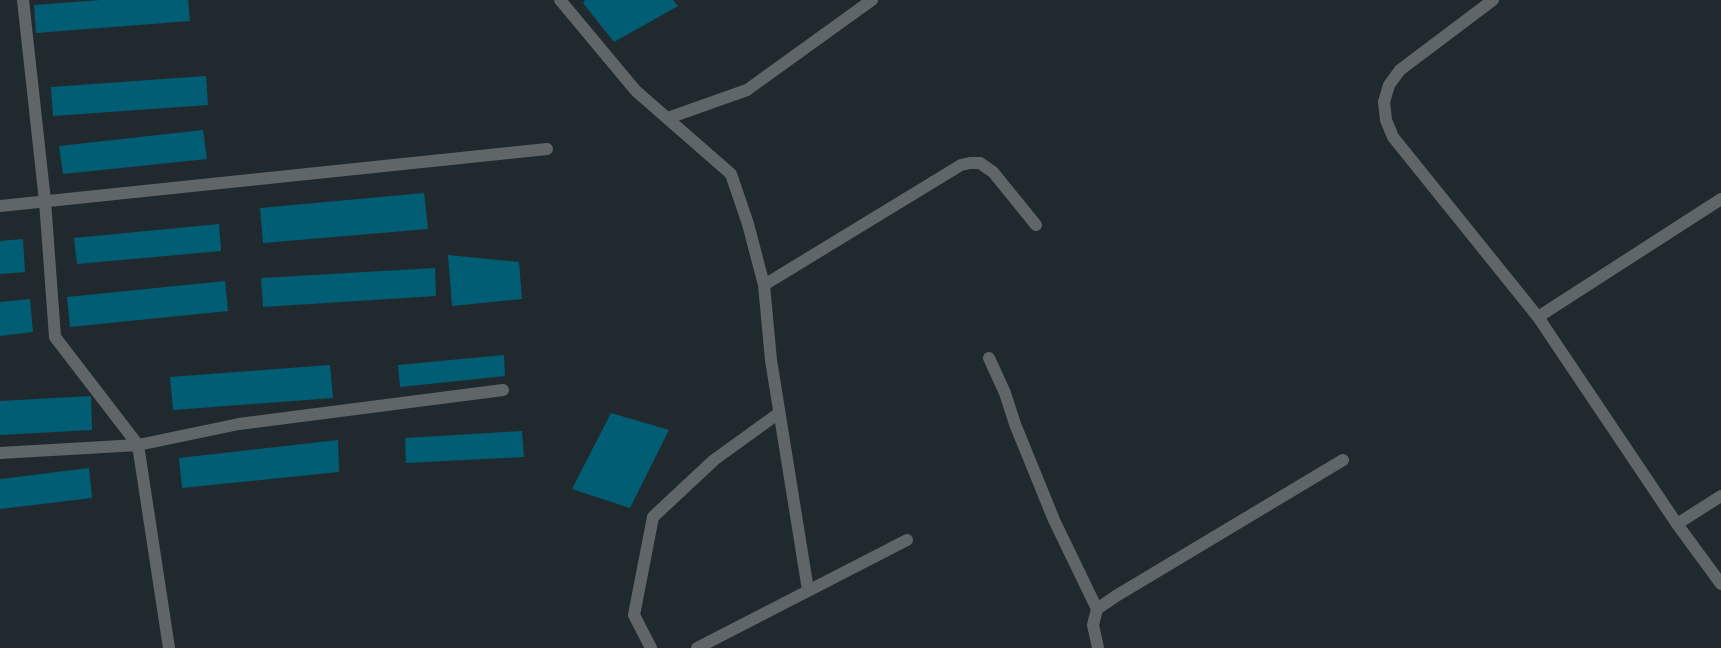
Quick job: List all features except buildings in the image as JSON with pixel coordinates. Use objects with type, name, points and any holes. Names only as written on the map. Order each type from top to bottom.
[{"type":"lane","points":[[23,0],[45,201],[54,337],[138,445],[169,648]]},
{"type":"lane","points":[[560,0],[636,91],[731,174],[748,224],[764,285],[770,360],[808,590]]},
{"type":"lane","points":[[668,118],[747,90],[872,0]]},
{"type":"lane","points":[[1493,0],[1400,70],[1389,85],[1384,102],[1386,120],[1393,137],[1538,317],[1677,524],[1721,584]]},
{"type":"lane","points":[[0,206],[547,149]]},
{"type":"lane","points":[[764,285],[961,165],[970,163],[980,163],[993,172],[1036,225]]},
{"type":"lane","points":[[1538,317],[1721,199]]},
{"type":"lane","points":[[989,358],[1005,393],[1015,424],[1054,520],[1098,609]]},
{"type":"lane","points":[[0,453],[138,445],[239,424],[503,390]]},
{"type":"lane","points":[[651,648],[634,615],[653,517],[714,460],[779,413]]},
{"type":"lane","points":[[1098,648],[1093,626],[1098,609],[1116,596],[1343,460]]},
{"type":"lane","points":[[1677,524],[1721,496]]},
{"type":"lane","points":[[697,648],[907,540]]}]
